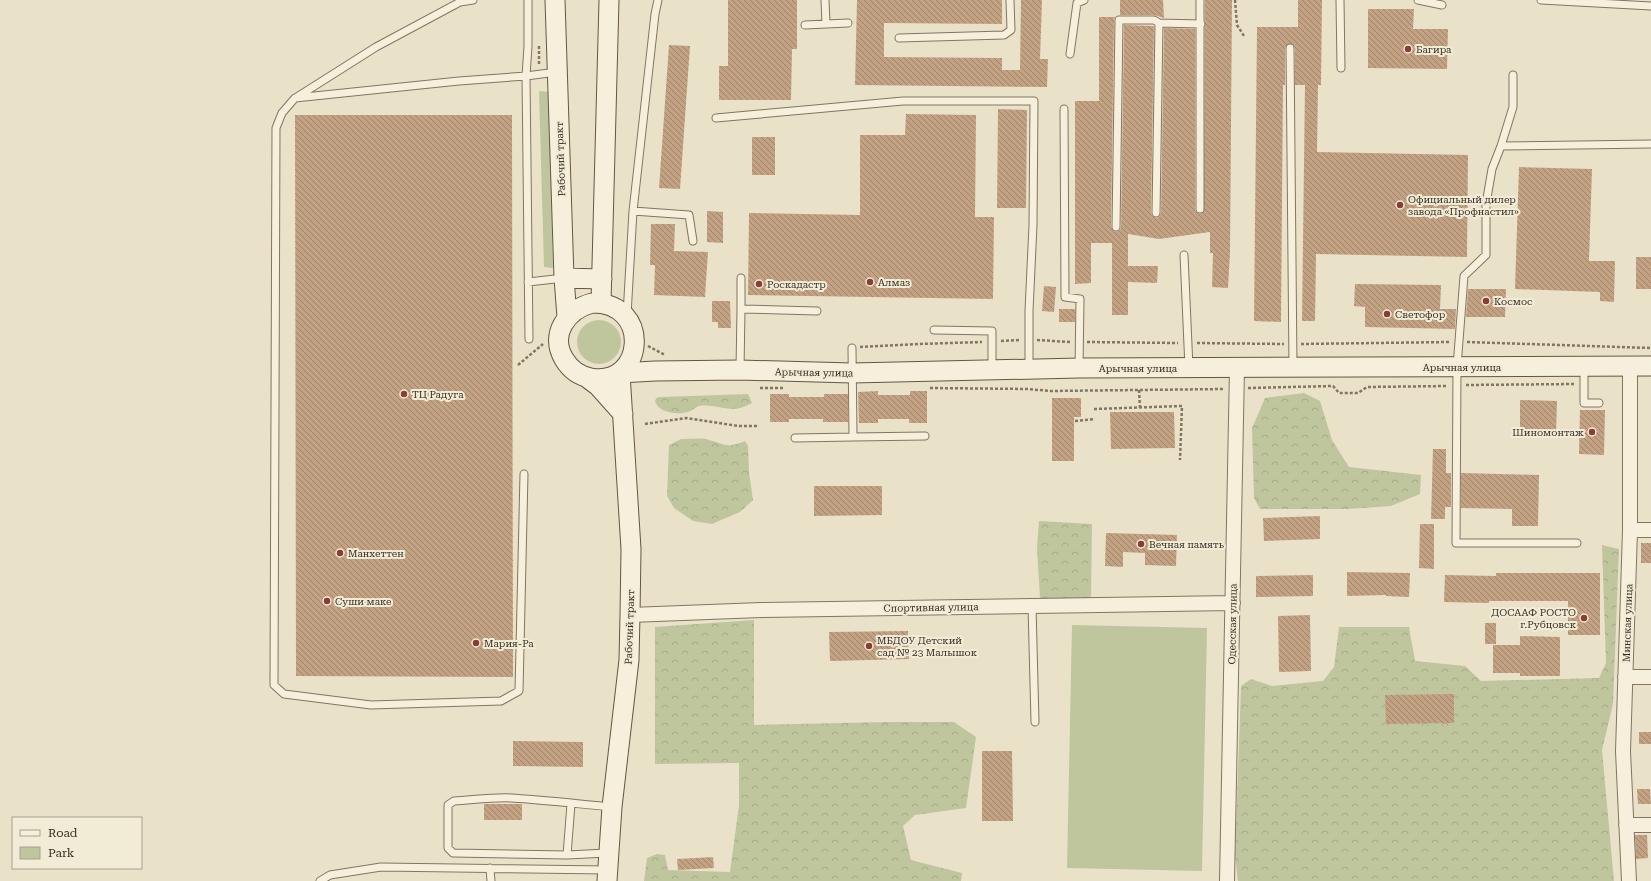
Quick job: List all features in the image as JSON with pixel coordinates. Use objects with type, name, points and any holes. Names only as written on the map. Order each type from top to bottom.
[{"type":"main road","name":"Рабочий тракт","points":[[555,0],[564,278],[567,317],[562,326],[559,337],[559,347],[568,366],[576,373],[586,377],[598,386],[623,414]]},
{"type":"main road","points":[[597,303],[602,279],[610,0]]},
{"type":"main road","points":[[564,278],[602,279]]},
{"type":"main road","points":[[564,278],[597,303]]},
{"type":"main road","points":[[567,317],[574,310],[582,306],[597,303],[611,305],[620,310],[627,317],[633,327],[635,338],[634,350],[631,359],[620,373],[602,378],[586,377]]},
{"type":"main road","points":[[634,350],[655,371]]},
{"type":"main road","name":"Арычная улица","points":[[620,373],[740,370],[852,373],[1079,368],[1457,367],[1584,375],[1630,366],[1651,366]]},
{"type":"main road","name":"Рабочий тракт","points":[[608,868],[612,807],[629,660],[631,548],[620,373]]},
{"type":"street","name":"Минская улица","points":[[1629,881],[1623,751],[1630,530],[1630,366]]},
{"type":"street","name":"Одесская улица","points":[[1227,881],[1237,368]]},
{"type":"street","points":[[1630,530],[1651,530]]},
{"type":"street","name":"Спортивная улица","points":[[630,615],[761,610],[1232,602]]},
{"type":"street","points":[[1625,677],[1651,677]]},
{"type":"street","points":[[1626,825],[1651,825]]},
{"type":"lane","points":[[473,0],[460,2],[376,48],[295,98],[282,113],[276,128],[274,685],[284,694],[371,704],[501,701],[519,691],[524,474]]},
{"type":"lane","points":[[528,0],[528,46],[526,76],[529,339]]},
{"type":"lane","points":[[627,317],[633,212],[658,0]]},
{"type":"lane","points":[[825,0],[826,24]]},
{"type":"lane","points":[[899,38],[1004,36],[1011,30],[1010,0]]},
{"type":"lane","points":[[1070,54],[1077,3],[1084,0]]},
{"type":"lane","points":[[1200,0],[1200,209]]},
{"type":"lane","points":[[1340,0],[1341,68]]},
{"type":"lane","points":[[1418,0],[1442,5]]},
{"type":"lane","points":[[1541,0],[1651,6]]},
{"type":"lane","points":[[1116,227],[1119,20],[1154,20],[1159,23],[1201,24]]},
{"type":"lane","points":[[805,25],[848,23]]},
{"type":"lane","points":[[1156,213],[1159,23]]},
{"type":"lane","points":[[1290,48],[1293,368]]},
{"type":"lane","points":[[295,98],[557,72]]},
{"type":"lane","points":[[1513,75],[1513,107],[1492,169],[1486,204],[1486,255],[1464,276],[1457,367],[1456,543],[1577,543]]},
{"type":"lane","points":[[716,118],[903,101],[1034,101],[1033,225],[1029,311],[1030,369]]},
{"type":"lane","points":[[1064,109],[1065,297],[1080,299],[1079,368]]},
{"type":"lane","points":[[1501,146],[1651,144]]},
{"type":"lane","points":[[633,212],[689,215],[693,241]]},
{"type":"lane","points":[[1184,255],[1190,368]]},
{"type":"lane","points":[[528,282],[564,278]]},
{"type":"lane","points":[[740,370],[741,278]]},
{"type":"lane","points":[[741,309],[816,311]]},
{"type":"lane","points":[[934,330],[992,331],[992,370]]},
{"type":"lane","points":[[852,348],[853,437]]},
{"type":"lane","points":[[1584,375],[1584,403],[1599,403]]},
{"type":"lane","points":[[795,438],[924,436]]},
{"type":"lane","points":[[1032,606],[1035,722]]},
{"type":"lane","points":[[608,868],[567,855],[453,853],[448,848],[448,805],[454,801],[510,798],[612,807]]},
{"type":"lane","points":[[567,855],[571,804]]},
{"type":"lane","points":[[320,881],[330,875],[381,867],[608,868]]},
{"type":"lane","points":[[490,868],[491,881]]},
{"type":"path","points":[[1235,0],[1237,25],[1244,36]]},
{"type":"path","points":[[1459,342],[1651,348]]},
{"type":"path","points":[[518,365],[544,343]]},
{"type":"path","points":[[929,388],[1028,389],[1050,392],[1333,386],[1339,394],[1358,393],[1367,387],[1457,385],[1584,375]]},
{"type":"path","points":[[760,388],[790,388]]},
{"type":"path","points":[[1139,390],[1140,408]]},
{"type":"path","points":[[1094,409],[1182,406],[1180,460]]},
{"type":"path","points":[[644,424],[686,418],[738,426],[759,426]]},
{"type":"path","points":[[1075,421],[1095,419]]},
{"type":"green space","points":[[539,91],[549,92],[553,268],[544,267]]},
{"type":"green space","points":[[599,320],[611,324],[617,330],[621,342],[617,354],[611,360],[599,364],[587,360],[581,354],[577,342],[581,330],[587,324]]},
{"type":"green space","points":[[1304,393],[1320,401],[1332,440],[1349,467],[1421,475],[1420,494],[1391,506],[1348,509],[1260,509],[1254,498],[1252,428],[1265,398]]},
{"type":"green space","points":[[748,394],[752,403],[737,409],[699,406],[688,412],[674,413],[664,411],[657,406],[655,402],[656,398],[660,397]]},
{"type":"green space","points":[[681,439],[706,439],[725,445],[733,445],[745,441],[748,446],[749,472],[753,500],[740,512],[712,524],[693,521],[674,508],[667,496],[669,445]]},
{"type":"green space","points":[[1039,521],[1092,524],[1091,600],[1040,598],[1037,548]]},
{"type":"green space","points":[[1602,545],[1619,549],[1613,704],[1602,750],[1614,881],[1238,881],[1235,856],[1241,686],[1251,679],[1272,686],[1323,681],[1334,667],[1339,627],[1409,627],[1415,661],[1465,666],[1481,681],[1599,678],[1606,663]]},
{"type":"green space","points":[[754,620],[754,725],[954,722],[976,737],[966,808],[915,815],[903,826],[911,860],[962,873],[961,881],[644,881],[647,858],[657,854],[665,855],[668,870],[730,872],[739,805],[739,763],[655,764],[655,627]]},
{"type":"green space","points":[[1072,625],[1207,628],[1202,871],[1067,868]]},
{"type":"building","points":[[728,0],[797,0],[797,49],[792,49],[791,100],[719,100],[719,66],[728,66]]},
{"type":"building","points":[[857,0],[1002,0],[1002,24],[884,23],[884,57],[1002,58],[1002,70],[1020,70],[1021,0],[1042,0],[1040,59],[1048,59],[1047,87],[855,85]]},
{"type":"building","points":[[1120,0],[1163,0],[1164,18],[1154,15],[1120,15]]},
{"type":"building","points":[[1205,0],[1232,0],[1230,253],[1228,288],[1212,287],[1213,253],[1210,253],[1210,232],[1159,239],[1128,234],[1128,266],[1158,266],[1157,283],[1128,282],[1128,315],[1112,315],[1112,243],[1091,243],[1091,283],[1075,284],[1075,101],[1099,101],[1099,17],[1115,17],[1111,227],[1113,231],[1116,232],[1120,230],[1121,227],[1124,25],[1154,26],[1151,213],[1152,216],[1156,218],[1159,217],[1161,213],[1164,28],[1195,29],[1195,209],[1196,212],[1200,214],[1204,211]]},
{"type":"building","points":[[1298,0],[1322,0],[1321,85],[1318,85],[1317,152],[1468,155],[1467,257],[1316,254],[1315,321],[1302,321],[1305,85],[1295,85],[1295,48],[1292,44],[1288,44],[1285,48],[1285,85],[1283,85],[1281,322],[1254,321],[1257,27],[1298,27]]},
{"type":"building","name":"Багира","points":[[1368,9],[1414,9],[1413,29],[1448,29],[1447,69],[1368,68]]},
{"type":"building","points":[[669,45],[690,46],[680,189],[659,188]]},
{"type":"building","points":[[998,109],[1027,110],[1026,208],[997,208]]},
{"type":"building","points":[[906,114],[976,115],[975,217],[994,217],[993,299],[748,295],[749,213],[860,215],[860,135],[905,135]]},
{"type":"building","name":"ТЦ Радуга","points":[[295,115],[512,115],[513,677],[296,676]]},
{"type":"building","points":[[752,137],[775,137],[775,175],[752,175]]},
{"type":"building","points":[[1519,167],[1592,169],[1589,261],[1615,261],[1614,302],[1600,301],[1600,292],[1515,289]]},
{"type":"building","points":[[707,211],[723,212],[723,243],[707,242]]},
{"type":"building","points":[[651,224],[675,224],[674,251],[708,252],[705,297],[654,295],[655,265],[650,265]]},
{"type":"building","points":[[1636,257],[1651,257],[1651,289],[1636,289]]},
{"type":"building","points":[[1355,284],[1441,285],[1440,309],[1456,309],[1455,329],[1365,327],[1365,307],[1354,306]]},
{"type":"building","points":[[1044,286],[1056,287],[1054,312],[1042,311]]},
{"type":"building","name":"Космос","points":[[1468,289],[1506,289],[1505,317],[1466,317]]},
{"type":"building","points":[[712,301],[730,301],[731,328],[718,328],[718,322],[712,322]]},
{"type":"building","points":[[1059,309],[1075,309],[1075,322],[1059,322]]},
{"type":"building","points":[[878,391],[878,395],[910,395],[910,391],[927,391],[927,423],[909,423],[909,419],[878,419],[878,423],[859,423],[858,392]]},
{"type":"building","points":[[770,394],[789,394],[789,397],[824,397],[824,394],[848,394],[848,422],[823,422],[823,419],[789,419],[789,422],[770,422]]},
{"type":"building","points":[[1052,398],[1081,398],[1081,417],[1074,417],[1074,461],[1052,461]]},
{"type":"building","points":[[1520,400],[1557,401],[1556,435],[1520,435]]},
{"type":"building","name":"Шиномонтаж","points":[[1580,410],[1605,410],[1604,455],[1579,454]]},
{"type":"building","points":[[1110,412],[1174,412],[1175,448],[1111,449]]},
{"type":"building","points":[[1433,449],[1446,449],[1446,473],[1451,473],[1451,507],[1445,507],[1445,519],[1431,519]]},
{"type":"building","points":[[1461,473],[1539,475],[1538,526],[1512,526],[1512,509],[1461,508]]},
{"type":"building","points":[[814,486],[882,486],[882,515],[814,516]]},
{"type":"building","points":[[1320,516],[1320,539],[1264,541],[1263,518]]},
{"type":"building","points":[[1420,524],[1434,524],[1434,569],[1419,568]]},
{"type":"building","name":"Вечная память","points":[[1106,533],[1177,535],[1176,566],[1145,565],[1145,553],[1123,552],[1123,567],[1105,566]]},
{"type":"building","points":[[1641,543],[1651,543],[1651,563],[1641,563]]},
{"type":"building","points":[[1347,572],[1410,573],[1409,597],[1386,595],[1347,596]]},
{"type":"building","name":"ДОСААФ РОСТО г.Рубцовск","points":[[1496,573],[1600,573],[1600,635],[1568,635],[1568,601],[1489,601],[1489,603],[1444,602],[1445,575],[1496,576]]},
{"type":"building","points":[[1313,575],[1313,596],[1256,597],[1256,576]]},
{"type":"building","points":[[1310,615],[1311,671],[1279,672],[1278,616]]},
{"type":"building","points":[[1485,623],[1496,623],[1496,644],[1485,644]]},
{"type":"building","name":"МБДОУ Детский сад № 23 Малышок","points":[[908,631],[909,659],[830,661],[829,632]]},
{"type":"building","points":[[1520,636],[1560,637],[1560,676],[1520,676],[1520,673],[1493,673],[1493,645],[1520,645]]},
{"type":"building","points":[[1454,694],[1454,723],[1386,724],[1385,695]]},
{"type":"building","points":[[1639,732],[1651,732],[1651,744],[1639,744]]},
{"type":"building","points":[[513,741],[583,742],[583,767],[513,766]]},
{"type":"building","points":[[982,751],[1012,751],[1013,821],[982,821]]},
{"type":"building","points":[[1637,789],[1650,789],[1651,804],[1638,804]]},
{"type":"building","points":[[484,804],[522,804],[522,820],[484,820]]},
{"type":"building","points":[[1635,835],[1647,835],[1648,858],[1636,859]]},
{"type":"building","points":[[713,857],[714,868],[678,870],[677,859]]},
{"type":"place","name":"Багира","points":[[1408,49]]},
{"type":"place","name":"Официальный дилер завода «Профнастил»","points":[[1400,205]]},
{"type":"place","name":"Алмаз","points":[[870,282]]},
{"type":"place","name":"Роскадастр","points":[[759,284]]},
{"type":"place","name":"Космос","points":[[1486,301]]},
{"type":"place","name":"Светофор","points":[[1387,314]]},
{"type":"place","name":"ТЦ Радуга","points":[[404,394]]},
{"type":"place","name":"Шиномонтаж","points":[[1592,432]]},
{"type":"place","name":"Вечная память","points":[[1141,544]]},
{"type":"place","name":"Манхеттен","points":[[340,553]]},
{"type":"place","name":"Суши маке","points":[[327,601]]},
{"type":"place","name":"ДОСААФ РОСТО г.Рубцовск","points":[[1584,618]]},
{"type":"place","name":"Мария-Ра","points":[[476,643]]},
{"type":"place","name":"МБДОУ Детский сад № 23 Малышок","points":[[869,646]]}]
